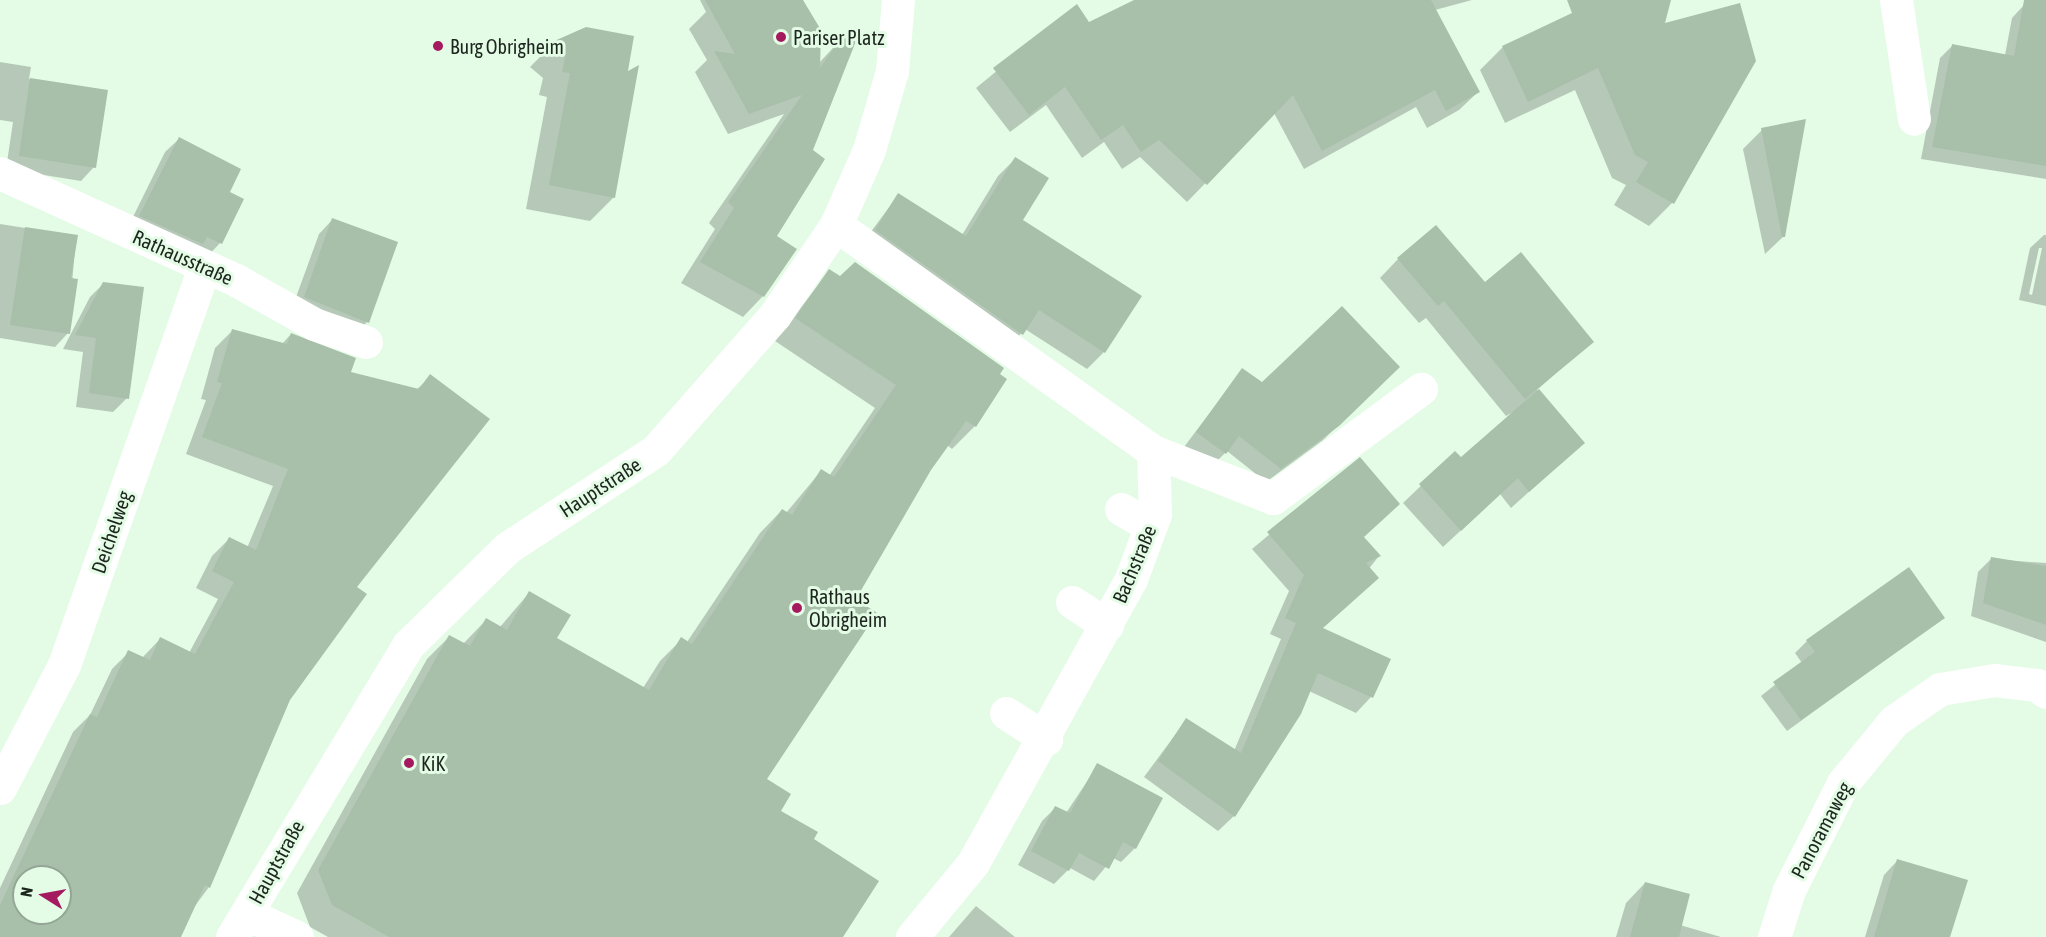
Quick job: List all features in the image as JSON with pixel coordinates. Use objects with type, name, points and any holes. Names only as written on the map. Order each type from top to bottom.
[{"type":"street","name":"Hauptstraße","points":[[240,926],[408,645],[507,548],[656,450],[775,315],[836,225],[869,150],[892,71],[897,0]]},
{"type":"street","points":[[1896,0],[1914,119]]},
{"type":"street","name":"Rathausstraße","points":[[0,173],[204,268],[314,324],[366,342]]},
{"type":"street","points":[[836,225],[1082,403],[1154,451],[1273,498],[1421,389]]},
{"type":"street","name":"Deichelweg","points":[[0,788],[64,665],[204,268]]},
{"type":"street","name":"Bachstraße","points":[[912,937],[973,863],[1046,739],[1107,625],[1155,514],[1154,451]]},
{"type":"street","points":[[1121,509],[1150,526]]},
{"type":"street","points":[[1072,602],[1107,625]]},
{"type":"street","name":"Panoramaweg","points":[[1774,937],[1789,890],[1843,783],[1894,721],[1940,689],[1994,680],[2037,685],[2046,692]]},
{"type":"street","points":[[1006,713],[1046,739]]},
{"type":"street","points":[[240,926],[297,937]]},
{"type":"building","points":[[705,0],[803,0],[821,30],[820,68],[843,35],[856,41],[813,150],[825,159],[777,236],[797,249],[764,297],[700,262],[734,208],[728,202],[802,95],[749,114],[714,51],[735,54]]},
{"type":"building","points":[[1134,0],[1431,0],[1480,92],[1446,111],[1435,90],[1322,151],[1293,95],[1207,185],[1159,140],[1141,152],[1123,125],[1101,140],[1065,87],[1029,115],[993,68],[1077,4],[1089,22]]},
{"type":"building","points":[[1567,0],[1671,0],[1665,23],[1740,3],[1756,61],[1674,204],[1636,182],[1648,162],[1635,155],[1598,68],[1528,102],[1502,46],[1572,13]]},
{"type":"building","points":[[2024,0],[2046,0],[2046,166],[1932,147],[1952,44],[2014,56]]},
{"type":"building","points":[[586,27],[634,36],[628,71],[639,65],[615,198],[549,185],[570,73],[562,72],[566,53],[552,42]]},
{"type":"building","points":[[30,78],[108,90],[96,168],[19,156]]},
{"type":"building","points":[[1806,119],[1785,237],[1782,237],[1761,128]]},
{"type":"building","points":[[179,137],[241,169],[230,192],[244,199],[222,244],[207,237],[203,244],[139,216]]},
{"type":"building","points":[[1015,157],[1049,178],[1023,220],[1142,296],[1105,353],[1039,310],[1023,335],[875,230],[898,193],[966,236]]},
{"type":"building","points":[[332,218],[398,242],[369,323],[304,297]]},
{"type":"building","points":[[1436,225],[1485,282],[1521,252],[1594,342],[1525,399],[1444,301],[1438,306],[1397,258]]},
{"type":"building","points":[[25,227],[78,235],[71,278],[78,279],[70,334],[10,325]]},
{"type":"building","points":[[855,262],[1004,368],[1000,374],[1007,379],[976,427],[966,421],[931,470],[856,599],[877,613],[767,779],[791,794],[781,811],[818,832],[814,839],[879,881],[843,937],[389,937],[332,905],[318,870],[449,635],[470,646],[486,618],[507,630],[529,591],[571,615],[557,638],[649,690],[681,637],[692,644],[782,509],[792,515],[821,469],[834,477],[896,385],[795,318],[829,269],[840,276]]},
{"type":"building","points":[[103,282],[144,287],[129,399],[89,393],[96,338],[75,335]]},
{"type":"building","points":[[1342,306],[1400,367],[1339,426],[1281,469],[1239,436],[1226,454],[1196,432],[1242,368],[1262,382]]},
{"type":"building","points":[[232,329],[287,344],[291,333],[356,358],[351,372],[419,389],[430,374],[490,419],[357,587],[367,594],[290,700],[210,888],[205,885],[181,937],[0,937],[0,905],[12,880],[12,925],[72,925],[72,865],[19,865],[90,714],[97,717],[128,650],[150,660],[160,637],[195,654],[234,582],[212,571],[229,537],[256,550],[288,469],[202,437],[222,383],[217,382]]},
{"type":"building","points":[[1539,389],[1585,443],[1529,492],[1518,478],[1461,531],[1419,484],[1455,451],[1461,457]]},
{"type":"building","points":[[1360,457],[1400,504],[1364,537],[1381,556],[1366,563],[1379,578],[1323,628],[1391,659],[1373,698],[1318,673],[1301,714],[1235,817],[1158,761],[1186,718],[1241,753],[1296,623],[1285,618],[1304,575],[1267,532]]},
{"type":"building","points":[[1991,557],[2046,566],[2046,625],[1983,603]]},
{"type":"building","points":[[1909,567],[1945,618],[1801,720],[1773,682],[1815,652],[1806,640]]},
{"type":"building","points":[[1097,763],[1163,798],[1136,849],[1123,842],[1109,869],[1079,853],[1069,871],[1031,851],[1055,806],[1070,813]]},
{"type":"building","points":[[1897,859],[1968,880],[1950,937],[1874,937]]},
{"type":"building","points":[[1645,882],[1690,894],[1679,937],[1630,937]]},
{"type":"place","name":"Pariser Platz","points":[[781,37]]},
{"type":"place","name":"Burg Obrigheim","points":[[438,46]]},
{"type":"place","name":"Rathaus Obrigheim","points":[[797,608]]},
{"type":"place","name":"KiK","points":[[409,763]]}]
